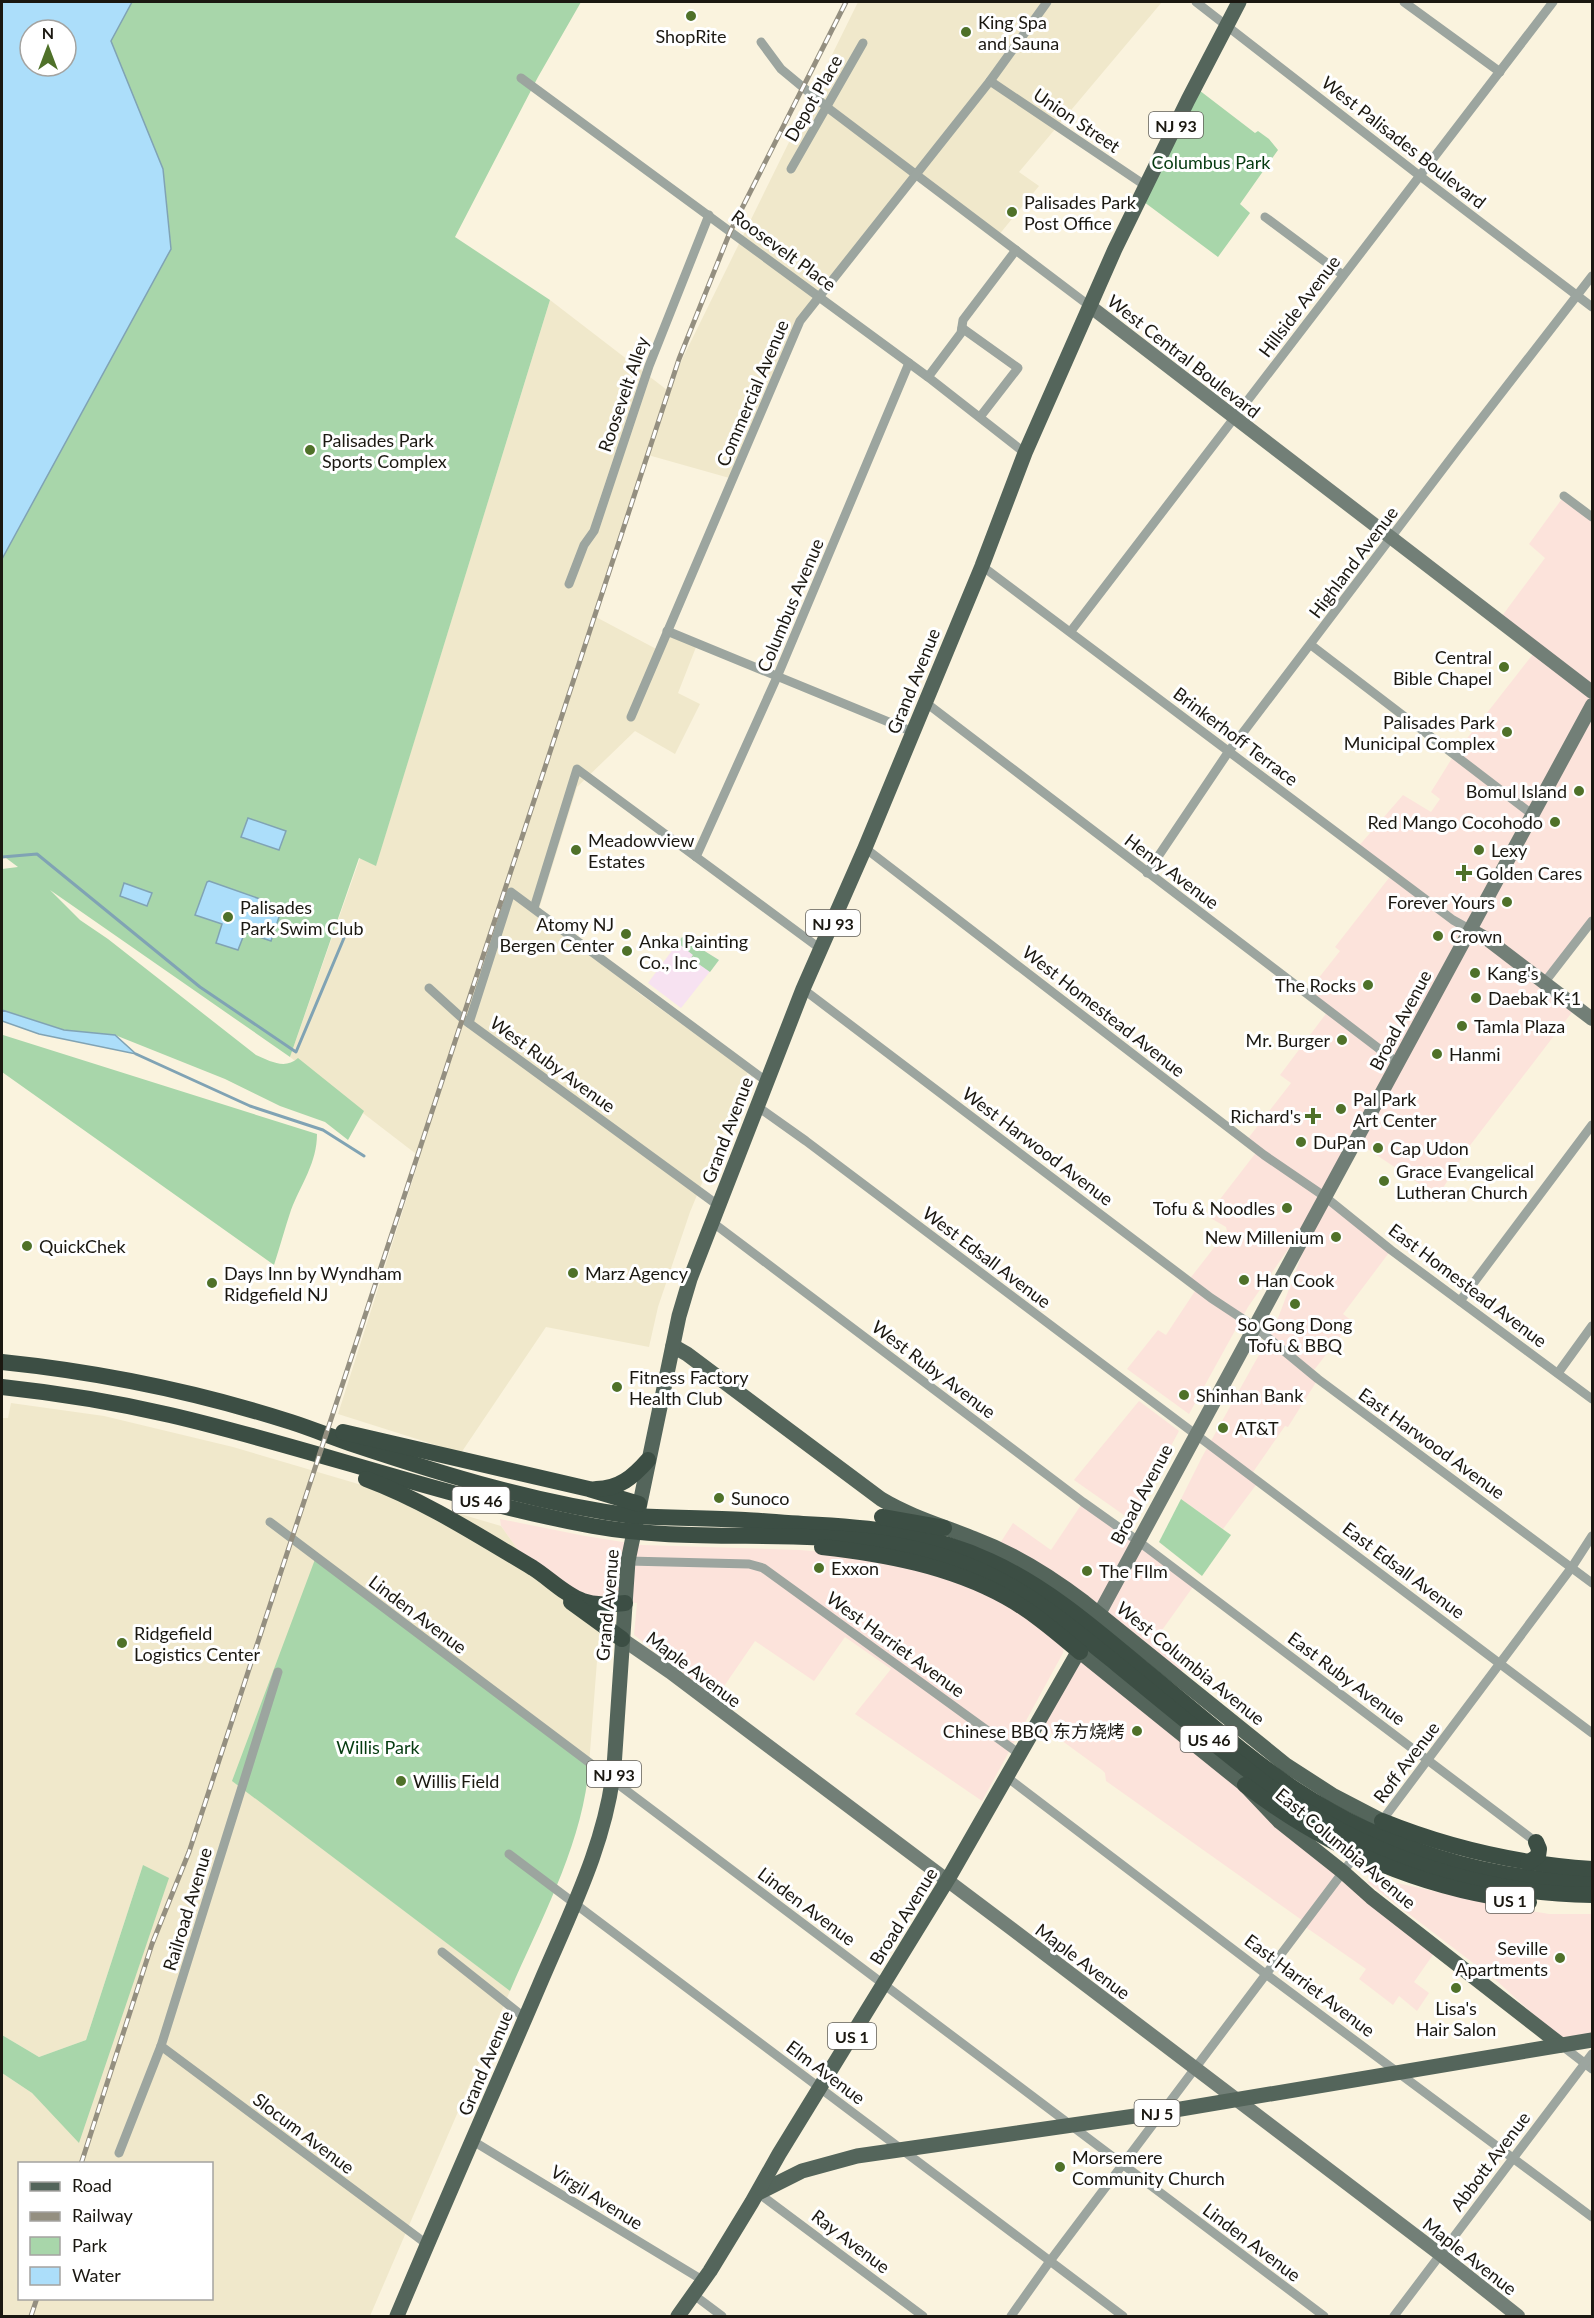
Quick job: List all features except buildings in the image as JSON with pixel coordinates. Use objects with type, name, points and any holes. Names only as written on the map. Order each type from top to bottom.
[{"type":"highway","name":"US 46","points":[[2,1362],[67,1370],[150,1385],[355,1439],[456,1476],[651,1525],[759,1536],[850,1539],[888,1543],[943,1556],[978,1569],[1011,1586],[1052,1612],[1259,1779],[1299,1807],[1340,1831],[1401,1858],[1455,1876],[1592,1904]]},
{"type":"highway","points":[[2,1387],[63,1394],[150,1410],[216,1426],[346,1467],[412,1499],[519,1560],[581,1601],[596,1604],[625,1603]]},
{"type":"highway","points":[[355,1439],[420,1451],[589,1489],[639,1504]]},
{"type":"highway","points":[[589,1489],[605,1489],[621,1484],[631,1478],[648,1460]]},
{"type":"highway","name":"US 46","points":[[346,1467],[498,1505],[616,1529],[746,1520],[879,1528],[935,1540],[980,1556],[1023,1578],[1056,1599],[1264,1767],[1311,1800],[1344,1818],[1395,1842],[1449,1861],[1524,1877],[1593,1882]]},
{"type":"highway","points":[[746,1520],[859,1515],[944,1528]]},
{"type":"highway","points":[[759,1536],[809,1546],[885,1556],[950,1572],[991,1589],[1020,1605],[1081,1649]]},
{"type":"highway","points":[[519,1560],[606,1629],[622,1639]]},
{"type":"highway","name":"US 1","points":[[1245,1785],[1305,1827],[1409,1876],[1471,1893],[1522,1901],[1592,1904]]},
{"type":"highway","name":"US 1","points":[[1380,1824],[1447,1845],[1528,1863],[1593,1869]]},
{"type":"highway","points":[[1528,1863],[1538,1856],[1539,1849],[1536,1842]]},
{"type":"main road","name":"Grand Avenue","points":[[397,2316],[574,1903],[602,1831],[613,1781],[628,1561],[673,1346],[690,1279],[803,989],[822,950],[982,566],[1025,453],[1115,249],[1239,2]]},
{"type":"main road","name":"West Central Boulevard","points":[[1091,307],[1593,692]]},
{"type":"main road","name":"Broad Avenue","points":[[678,2316],[704,2281],[758,2193],[778,2154],[1008,1778],[1081,1649],[1324,1196],[1399,1064],[1593,705]]},
{"type":"main road","points":[[1471,930],[1487,939],[1593,1019]]},
{"type":"main road","name":"West Columbia Avenue","points":[[673,1346],[687,1354],[873,1493],[898,1508],[976,1539],[1022,1561],[1064,1586],[1097,1617],[1286,1765],[1380,1824]]},
{"type":"main road","name":"Maple Avenue","points":[[622,1639],[654,1660],[947,1881],[1441,2255],[1518,2316]]},
{"type":"main road","name":"East Columbia Avenue","points":[[1081,1649],[1245,1785],[1280,1822],[1371,1897],[1561,2045]]},
{"type":"main road","name":"NJ 5","points":[[758,2193],[815,2167],[843,2159],[1163,2112],[1593,2040]]},
{"type":"street","name":"Commercial Avenue","points":[[631,717],[800,321],[990,81],[1047,2]]},
{"type":"street","name":"West Palisades Boulevard","points":[[1196,2],[1593,307]]},
{"type":"street","points":[[1404,2],[1500,72]]},
{"type":"street","name":"Hillside Avenue","points":[[1071,631],[1553,2]]},
{"type":"street","name":"West Central Boulevard","points":[[761,42],[781,69],[828,108],[1091,307]]},
{"type":"street","name":"Depot Place","points":[[791,169],[828,108],[863,43]]},
{"type":"street","name":"Roosevelt Place","points":[[521,78],[928,377],[1025,453]]},
{"type":"street","name":"Union Street","points":[[990,81],[1146,186]]},
{"type":"street","name":"Roosevelt Alley","points":[[569,584],[584,545],[594,531],[649,366],[709,215]]},
{"type":"street","points":[[1265,217],[1343,275]]},
{"type":"street","points":[[928,377],[962,333],[963,320],[1016,250]]},
{"type":"street","name":"Highland Avenue","points":[[1147,873],[1229,751],[1593,276]]},
{"type":"street","points":[[962,328],[1018,368],[980,417]]},
{"type":"street","name":"Columbus Avenue","points":[[696,857],[777,677],[909,363]]},
{"type":"street","points":[[1564,496],[1593,517]]},
{"type":"street","name":"Brinkerhoff Terrace","points":[[982,566],[1453,920],[1471,930]]},
{"type":"street","points":[[667,631],[913,732]]},
{"type":"street","points":[[1311,645],[1533,815]]},
{"type":"street","name":"Henry Avenue","points":[[925,702],[1399,1064]]},
{"type":"street","points":[[534,908],[577,769],[822,950]]},
{"type":"street","name":"West Homestead Avenue","points":[[865,848],[1258,1150],[1324,1196]]},
{"type":"street","points":[[469,1023],[511,892],[766,1081]]},
{"type":"street","points":[[1544,983],[1593,921]]},
{"type":"street","name":"West Ruby Avenue","points":[[429,988],[469,1023],[718,1206]]},
{"type":"street","name":"West Harwood Avenue","points":[[803,989],[1211,1298],[1255,1327]]},
{"type":"street","name":"West Edsall Avenue","points":[[758,1107],[1195,1434]]},
{"type":"street","points":[[1460,1301],[1593,1125]]},
{"type":"street","name":"East Homestead Avenue","points":[[1324,1196],[1391,1251],[1593,1399]]},
{"type":"street","name":"West Ruby Avenue","points":[[712,1222],[1138,1541]]},
{"type":"street","points":[[1558,1373],[1593,1326]]},
{"type":"street","name":"East Harwood Avenue","points":[[1255,1327],[1311,1374],[1593,1582]]},
{"type":"street","name":"East Edsall Avenue","points":[[1195,1434],[1593,1732]]},
{"type":"street","name":"Linden Avenue","points":[[270,1522],[1324,2316]]},
{"type":"street","name":"Roff Avenue","points":[[1011,2316],[1358,1852],[1429,1761],[1593,1536]]},
{"type":"street","name":"East Ruby Avenue","points":[[1138,1541],[1536,1842]]},
{"type":"street","name":"West Harriet Avenue","points":[[628,1561],[749,1564],[766,1570],[1021,1755]]},
{"type":"street","name":"Railroad Avenue","points":[[119,2153],[161,2046],[278,1672]]},
{"type":"street","name":"East Harriet Avenue","points":[[1008,1778],[1267,1975],[1593,2217]]},
{"type":"street","name":"Elm Avenue","points":[[509,1854],[1123,2316]]},
{"type":"street","points":[[442,1952],[525,2018]]},
{"type":"street","name":"East Columbia Avenue","points":[[1561,2045],[1589,2066]]},
{"type":"street","name":"Slocum Avenue","points":[[161,2046],[428,2245]]},
{"type":"street","name":"Abbott Avenue","points":[[1394,2316],[1513,2157],[1589,2066],[1593,2054]]},
{"type":"street","name":"Virgil Avenue","points":[[473,2141],[704,2281]]},
{"type":"street","name":"Ray Avenue","points":[[758,2193],[923,2316]]},
{"type":"street","points":[[694,2295],[722,2316]]},
{"type":"shaded area","points":[[858,2],[1162,2],[1019,172],[1039,186],[998,236],[916,172],[800,321],[733,479],[648,455],[594,616],[662,652],[671,631],[698,642],[678,693],[700,704],[675,754],[635,731],[577,787],[538,912],[640,994],[748,1072],[690,1212],[658,1307],[649,1347],[546,1327],[461,1453],[338,1414],[420,1157],[290,1057],[360,858],[376,865],[550,300],[667,390]]},
{"type":"shaded area","points":[[1564,496],[1592,517],[1592,921],[1544,983],[1576,1007],[1468,1148],[1438,1196],[1357,1142],[1324,1196],[1391,1250],[1343,1314],[1352,1321],[1311,1374],[1318,1379],[1288,1427],[1285,1426],[1251,1475],[1259,1481],[1223,1529],[1181,1499],[1275,1326],[1323,1199],[1248,1307],[1189,1414],[1127,1369],[1158,1330],[1166,1335],[1197,1288],[1188,1281],[1227,1231],[1226,1227],[1207,1216],[1258,1150],[1246,1141],[1291,1083],[1280,1075],[1328,1011],[1306,994],[1340,951],[1335,947],[1392,874],[1357,848],[1403,795],[1431,812],[1440,799],[1431,792],[1454,755],[1537,649],[1499,620],[1545,558],[1529,544]]},
{"type":"shaded area","points":[[682,937],[719,960],[681,1008],[648,983]]},
{"type":"shaded area","points":[[1139,1401],[1179,1431],[1131,1520],[1074,1480]]},
{"type":"shaded area","points":[[11,1403],[104,1416],[233,1447],[501,1526],[523,1557],[600,1622],[589,1765],[232,1780],[510,1991],[370,2316],[2,2316],[2,2073],[32,2093],[79,2142],[143,1865],[86,2040],[39,2057],[2,2035],[2,1418],[8,1418]]},
{"type":"shaded area","points":[[1083,1502],[1195,1584],[1160,1633],[1191,1656],[1178,1678],[997,1548],[1013,1523],[1051,1550]]},
{"type":"shaded area","points":[[500,1519],[642,1545],[800,1550],[836,1553],[903,1566],[970,1587],[1019,1611],[1064,1645],[1063,1653],[982,1801],[855,1714],[891,1669],[845,1637],[814,1681],[755,1641],[716,1698],[634,1635],[637,1603],[587,1599],[523,1557],[501,1526]]},
{"type":"shaded area","points":[[1080,1652],[1437,1949],[1414,1982],[1429,1993],[1417,2011],[1399,1996],[1393,2005],[1359,1979],[1366,1969],[1304,1926],[1306,1923],[1106,1781],[1102,1770],[1039,1724]]},
{"type":"shaded area","points":[[1383,1880],[1549,1914],[1592,1914],[1592,2033],[1559,2038],[1498,1982],[1367,1882]]},
{"type":"green space","points":[[132,2],[581,2],[538,77],[455,237],[550,300],[376,866],[359,858],[290,1057],[50,890],[80,920],[108,939],[256,1055],[283,1064],[293,1062],[298,1058],[364,1111],[348,1140],[325,1122],[280,1106],[225,1079],[115,1035],[64,1030],[2,1010],[2,869],[18,867],[2,855],[2,559],[171,249],[163,169],[110,41]]},
{"type":"green space","name":"Columbus Park","points":[[1195,87],[1255,133],[1258,131],[1269,139],[1278,150],[1240,204],[1250,213],[1218,257],[1140,199]]},
{"type":"green space","points":[[682,937],[719,960],[710,972],[693,960],[694,956],[681,971],[693,955],[678,943]]},
{"type":"green space","points":[[3,1035],[317,1134],[311,1164],[291,1210],[274,1265],[2,1072]]},
{"type":"green space","points":[[1181,1499],[1231,1535],[1202,1576],[1159,1542]]},
{"type":"green space","name":"Willis Park","points":[[317,1554],[589,1765],[585,1794],[570,1852],[510,1991],[232,1781]]},
{"type":"green space","points":[[143,1865],[169,1878],[79,2143],[32,2093],[2,2073],[2,2035],[39,2057],[86,2040]]},
{"type":"water","points":[[2,2],[132,2],[111,41],[163,169],[171,249],[2,559]]},
{"type":"water","points":[[248,818],[286,831],[279,850],[241,837]]},
{"type":"water","points":[[209,881],[280,906],[282,908],[271,941],[245,932],[238,950],[216,943],[222,924],[195,915]]},
{"type":"water","points":[[124,883],[152,893],[147,906],[120,896]]},
{"type":"water","points":[[2,1010],[64,1030],[115,1035],[136,1054],[39,1034],[2,1021]]},
{"type":"waterway","points":[[2,857],[37,854],[200,987],[296,1052],[344,938]]},
{"type":"waterway","points":[[136,1054],[250,1106],[323,1130],[364,1156]]},
{"type":"railway","points":[[82,2162],[152,1944],[189,1852],[679,359],[730,232],[846,2]]},
{"type":"railway","points":[[31,2316],[36,2300]]},
{"type":"place","name":"ShopRite","points":[[691,16]]},
{"type":"place","name":"King Spa and Sauna","points":[[966,32]]},
{"type":"place","name":"Palisades Park Post Office","points":[[1012,212]]},
{"type":"place","name":"Palisades Park Sports Complex","points":[[310,450]]},
{"type":"place","name":"Central Bible Chapel","points":[[1504,667]]},
{"type":"place","name":"Palisades Park Municipal Complex","points":[[1507,732]]},
{"type":"place","name":"Bomul Island","points":[[1579,791]]},
{"type":"place","name":"Red Mango Cocohodo","points":[[1555,822]]},
{"type":"place","name":"Meadowview Estates","points":[[576,850]]},
{"type":"place","name":"Lexy","points":[[1479,850]]},
{"type":"place","name":"Golden Cares","points":[[1464,873]]},
{"type":"place","name":"Forever Yours","points":[[1507,902]]},
{"type":"place","name":"Palisades Park Swim Club","points":[[228,917]]},
{"type":"place","name":"Atomy NJ Bergen Center","points":[[626,934]]},
{"type":"place","name":"Crown","points":[[1438,936]]},
{"type":"place","name":"Anka Painting Co., Inc","points":[[627,951]]},
{"type":"place","name":"Kang's","points":[[1475,973]]},
{"type":"place","name":"The Rocks","points":[[1368,985]]},
{"type":"place","name":"Daebak K-1","points":[[1476,998]]},
{"type":"place","name":"Tamla Plaza","points":[[1462,1026]]},
{"type":"place","name":"Mr. Burger","points":[[1342,1040]]},
{"type":"place","name":"Hanmi","points":[[1437,1054]]},
{"type":"place","name":"Pal Park Art Center","points":[[1341,1109]]},
{"type":"place","name":"Richard's","points":[[1313,1116]]},
{"type":"place","name":"DuPan","points":[[1301,1142]]},
{"type":"place","name":"Cap Udon","points":[[1378,1148]]},
{"type":"place","name":"Grace Evangelical Lutheran Church","points":[[1384,1181]]},
{"type":"place","name":"Tofu & Noodles","points":[[1287,1208]]},
{"type":"place","name":"New Millenium","points":[[1336,1237]]},
{"type":"place","name":"QuickChek","points":[[27,1246]]},
{"type":"place","name":"Marz Agency","points":[[573,1273]]},
{"type":"place","name":"Han Cook","points":[[1244,1280]]},
{"type":"place","name":"Days Inn by Wyndham Ridgefield NJ","points":[[212,1283]]},
{"type":"place","name":"So Gong Dong Tofu & BBQ","points":[[1295,1304]]},
{"type":"place","name":"Fitness Factory Health Club","points":[[617,1387]]},
{"type":"place","name":"Shinhan Bank","points":[[1184,1395]]},
{"type":"place","name":"AT&T","points":[[1223,1428]]},
{"type":"place","name":"Sunoco","points":[[719,1498]]},
{"type":"place","name":"Exxon","points":[[819,1568]]},
{"type":"place","name":"The FIlm","points":[[1087,1571]]},
{"type":"place","name":"Ridgefield Logistics Center","points":[[122,1643]]},
{"type":"place","name":"Chinese BBQ 东方烧烤","points":[[1137,1731]]},
{"type":"place","name":"Willis Field","points":[[401,1781]]},
{"type":"place","name":"Seville Apartments","points":[[1560,1958]]},
{"type":"place","name":"Lisa's Hair Salon","points":[[1456,1988]]},
{"type":"place","name":"Morsemere Community Church","points":[[1060,2167]]}]
